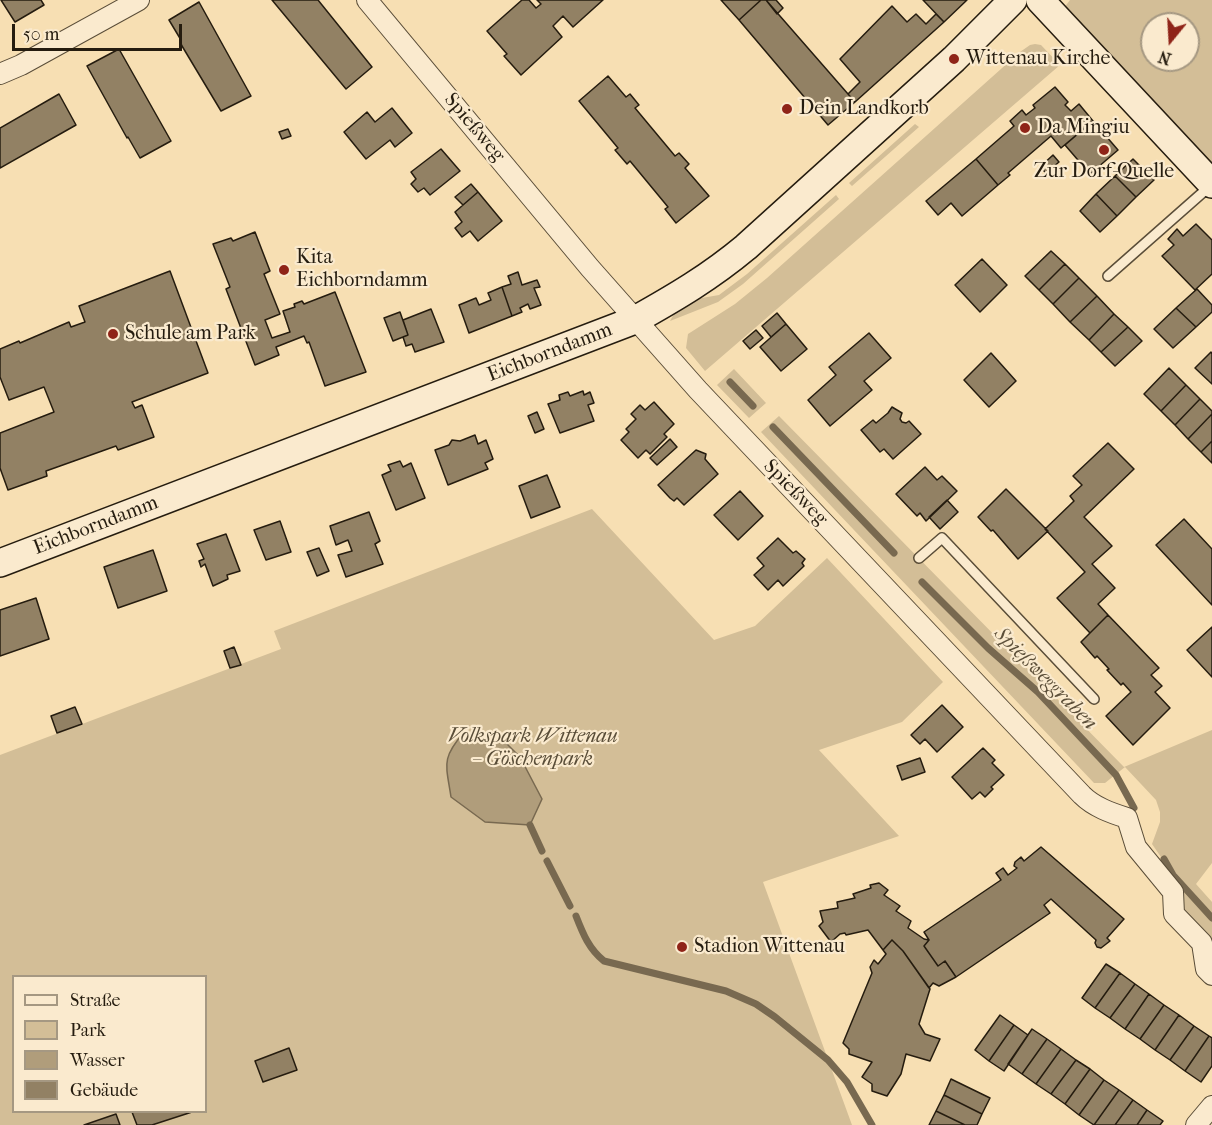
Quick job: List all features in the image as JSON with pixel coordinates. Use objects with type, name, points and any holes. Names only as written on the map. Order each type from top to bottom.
[{"type":"main road","name":"Eichborndamm","points":[[3,557],[635,320],[717,271],[746,247],[954,59],[1013,0]]},
{"type":"main road","points":[[1040,0],[1212,184]]},
{"type":"street","points":[[0,74],[21,65],[139,0]]},
{"type":"street","name":"Spießweg","points":[[367,0],[635,320],[742,438],[1082,795],[1109,813],[1127,818],[1136,847],[1173,892],[1174,914],[1202,943],[1206,969],[1212,975]]},
{"type":"street","points":[[1196,1125],[1212,1106]]},
{"type":"lane","points":[[1108,276],[1212,184]]},
{"type":"lane","points":[[919,558],[942,538],[1094,699]]},
{"type":"green space","points":[[1070,0],[1212,0],[1212,169],[1064,8]]},
{"type":"green space","points":[[1035,44],[1041,45],[1060,65],[705,371],[686,348],[688,334],[735,304],[767,278],[1020,52]]},
{"type":"green space","points":[[915,124],[919,127],[852,186],[849,183]]},
{"type":"green space","points":[[836,195],[839,199],[743,284],[718,302],[670,321],[675,312],[696,299],[719,295],[747,274]]},
{"type":"green space","points":[[734,369],[766,403],[749,418],[717,385]]},
{"type":"green space","points":[[779,416],[1124,767],[1212,730],[1212,863],[1196,884],[1212,902],[1212,941],[1183,911],[1183,889],[1152,844],[1160,822],[1156,800],[1125,767],[1105,783],[1094,783],[761,432]]},
{"type":"green space","name":"Volkspark Wittenau – Göschenpark","points":[[592,509],[714,640],[755,626],[827,558],[943,682],[902,722],[819,750],[899,836],[763,882],[852,1125],[0,1125],[0,755],[281,649],[274,631]]},
{"type":"water","points":[[464,732],[501,738],[520,757],[542,799],[530,825],[485,822],[451,797],[447,769],[448,756]]},
{"type":"building","points":[[1,0],[41,0],[44,5],[15,22]]},
{"type":"building","points":[[272,0],[318,0],[372,67],[346,89]]},
{"type":"building","points":[[522,0],[529,0],[536,8],[541,4],[537,0],[603,0],[573,27],[563,16],[553,26],[562,37],[521,75],[504,56],[507,54],[487,31]]},
{"type":"building","points":[[721,0],[761,0],[739,20]]},
{"type":"building","points":[[761,0],[766,0],[855,102],[828,125],[739,20]]},
{"type":"building","points":[[766,0],[776,0],[783,8],[777,14]]},
{"type":"building","points":[[923,0],[967,0],[944,22]]},
{"type":"building","points":[[199,2],[251,96],[221,111],[169,20]]},
{"type":"building","points":[[892,6],[907,22],[916,14],[926,24],[936,14],[944,22],[855,102],[848,94],[860,82],[840,59]]},
{"type":"building","points":[[119,49],[171,141],[140,158],[87,66]]},
{"type":"building","points":[[608,76],[626,97],[630,94],[639,105],[635,108],[675,156],[679,153],[689,164],[685,168],[709,196],[676,223],[665,209],[668,207],[630,161],[627,164],[615,150],[618,148],[579,101]]},
{"type":"building","points":[[1055,87],[1068,102],[1065,105],[1071,111],[1079,104],[1093,121],[1061,148],[1051,136],[1008,173],[1010,175],[998,185],[976,159],[1014,126],[1010,121],[1022,110],[1026,115],[1035,108],[1033,105]]},
{"type":"building","points":[[59,94],[76,125],[0,168],[0,128]]},
{"type":"building","points":[[392,108],[412,133],[395,147],[390,140],[366,159],[344,132],[367,112],[375,122]]},
{"type":"building","points":[[1093,121],[1118,150],[1090,174],[1065,145]]},
{"type":"building","points":[[288,129],[291,136],[282,139],[279,132]]},
{"type":"building","points":[[441,149],[460,171],[430,195],[424,188],[418,192],[411,184],[416,179],[411,172]]},
{"type":"building","points":[[1053,155],[1059,162],[1046,173],[1040,167]]},
{"type":"building","points":[[976,159],[998,185],[962,216],[951,203],[938,215],[926,201]]},
{"type":"building","points":[[1133,159],[1154,180],[1136,197],[1115,176]]},
{"type":"building","points":[[1115,176],[1136,197],[1117,216],[1096,194]]},
{"type":"building","points":[[471,184],[478,192],[463,205],[455,197]]},
{"type":"building","points":[[478,192],[502,221],[478,241],[470,231],[462,237],[455,228],[462,222],[455,212]]},
{"type":"building","points":[[1096,194],[1117,216],[1100,232],[1080,211]]},
{"type":"building","points":[[1196,224],[1212,240],[1212,274],[1195,290],[1162,256],[1174,245],[1168,239],[1177,229],[1183,236]]},
{"type":"building","points":[[255,232],[270,271],[264,274],[280,314],[265,320],[272,338],[290,332],[283,311],[295,307],[294,304],[302,301],[304,304],[335,292],[366,372],[325,386],[309,342],[307,343],[304,336],[276,347],[279,355],[255,365],[226,289],[230,287],[213,244],[231,238],[233,241]]},
{"type":"building","points":[[1051,251],[1065,264],[1039,290],[1025,276]]},
{"type":"building","points":[[982,259],[1007,285],[980,312],[955,285]]},
{"type":"building","points":[[1065,264],[1079,278],[1053,304],[1039,290]]},
{"type":"building","points":[[170,271],[208,373],[132,402],[135,408],[142,405],[154,437],[118,450],[116,446],[46,471],[47,476],[8,490],[0,468],[0,433],[54,412],[44,387],[9,400],[0,377],[0,349],[69,322],[71,327],[85,322],[79,306]]},
{"type":"building","points":[[518,272],[522,285],[537,280],[540,287],[534,288],[541,305],[530,309],[528,304],[520,308],[522,312],[512,316],[502,287],[511,284],[508,276]]},
{"type":"building","points":[[1079,278],[1097,296],[1070,322],[1053,304]]},
{"type":"building","points":[[502,287],[512,316],[469,333],[459,305],[476,298],[479,305],[491,300],[488,293]]},
{"type":"building","points":[[1197,289],[1212,305],[1212,312],[1196,327],[1176,308]]},
{"type":"building","points":[[1097,296],[1114,314],[1089,340],[1070,322]]},
{"type":"building","points":[[1176,308],[1196,327],[1173,348],[1154,329]]},
{"type":"building","points":[[431,309],[444,342],[415,352],[412,344],[406,346],[403,337],[408,335],[403,320]]},
{"type":"building","points":[[400,312],[408,335],[393,341],[384,318]]},
{"type":"building","points":[[777,313],[786,324],[771,337],[762,326]]},
{"type":"building","points":[[1114,314],[1128,327],[1101,352],[1089,340]]},
{"type":"building","points":[[786,324],[807,349],[781,371],[760,347]]},
{"type":"building","points":[[1128,327],[1142,341],[1115,366],[1101,352]]},
{"type":"building","points":[[756,330],[763,338],[750,349],[743,341]]},
{"type":"building","points":[[869,333],[891,358],[864,381],[872,390],[830,426],[808,400],[836,375],[829,367]]},
{"type":"building","points":[[1211,352],[1212,354],[1212,384],[1195,368]]},
{"type":"building","points":[[991,353],[1016,381],[989,407],[964,380]]},
{"type":"building","points":[[1169,368],[1186,385],[1161,411],[1144,394]]},
{"type":"building","points":[[1186,385],[1200,399],[1175,425],[1161,411]]},
{"type":"building","points":[[583,391],[584,395],[590,392],[594,403],[588,405],[594,421],[560,433],[548,404],[560,400],[559,395],[568,392],[570,396]]},
{"type":"building","points":[[1200,399],[1212,411],[1212,414],[1188,439],[1175,425]]},
{"type":"building","points":[[654,402],[674,424],[664,434],[667,437],[650,454],[646,450],[638,458],[621,440],[629,432],[626,429],[636,419],[631,414],[640,405],[645,410]]},
{"type":"building","points":[[892,407],[902,413],[900,419],[902,422],[909,421],[921,434],[893,459],[884,449],[880,452],[861,430],[873,420],[876,423]]},
{"type":"building","points":[[537,412],[544,429],[535,433],[528,416]]},
{"type":"building","points":[[1212,414],[1212,441],[1201,452],[1188,439]]},
{"type":"building","points":[[475,435],[478,444],[486,440],[493,459],[485,463],[488,469],[448,485],[435,450],[449,445],[452,440],[460,441]]},
{"type":"building","points":[[670,439],[677,447],[657,465],[650,458]]},
{"type":"building","points":[[1212,441],[1212,463],[1201,452]]},
{"type":"building","points":[[1108,443],[1134,469],[1084,517],[1112,546],[1092,564],[1115,588],[1098,604],[1108,615],[1090,633],[1057,598],[1085,572],[1045,529],[1074,501],[1070,496],[1082,485],[1073,476]]},
{"type":"building","points":[[696,450],[706,454],[705,459],[718,474],[684,505],[677,498],[674,501],[670,498],[658,485]]},
{"type":"building","points":[[400,461],[403,467],[411,463],[425,498],[396,510],[382,475],[391,471],[388,465]]},
{"type":"building","points":[[925,467],[937,480],[942,476],[957,491],[926,521],[920,513],[917,516],[896,494]]},
{"type":"building","points":[[547,475],[560,507],[531,518],[519,486]]},
{"type":"building","points":[[1006,489],[1048,531],[1018,559],[993,530],[991,531],[978,517]]},
{"type":"building","points":[[740,491],[763,516],[738,540],[714,515]]},
{"type":"building","points":[[947,500],[958,512],[940,529],[929,517]]},
{"type":"building","points":[[369,512],[380,541],[375,544],[383,564],[346,577],[338,555],[352,551],[348,540],[336,545],[330,526]]},
{"type":"building","points":[[1184,519],[1212,549],[1212,605],[1156,545]]},
{"type":"building","points":[[280,521],[291,552],[266,560],[254,530]]},
{"type":"building","points":[[226,534],[240,571],[227,575],[228,579],[213,586],[205,564],[201,567],[199,561],[204,559],[197,544]]},
{"type":"building","points":[[778,538],[793,553],[796,551],[805,559],[802,563],[804,566],[783,586],[778,580],[768,590],[754,575],[764,566],[757,558]]},
{"type":"building","points":[[319,548],[329,571],[317,576],[307,552]]},
{"type":"building","points":[[153,550],[167,591],[118,608],[104,567]]},
{"type":"building","points":[[36,598],[49,639],[0,656],[0,610]]},
{"type":"building","points":[[1108,615],[1159,668],[1151,675],[1162,686],[1155,692],[1170,708],[1133,745],[1106,716],[1131,692],[1123,683],[1121,685],[1097,656],[1095,658],[1081,642]]},
{"type":"building","points":[[1212,627],[1212,677],[1187,650]]},
{"type":"building","points":[[234,647],[241,665],[230,668],[224,651]]},
{"type":"building","points":[[942,705],[963,727],[937,752],[925,739],[920,744],[911,735]]},
{"type":"building","points":[[75,707],[82,724],[57,733],[51,716]]},
{"type":"building","points":[[983,748],[995,760],[992,763],[1004,775],[991,787],[993,789],[985,797],[980,792],[972,799],[952,777]]},
{"type":"building","points":[[920,758],[925,772],[902,780],[897,766]]},
{"type":"building","points":[[1041,847],[1124,919],[1107,938],[1110,941],[1101,948],[1097,947],[1096,940],[1051,899],[1044,905],[1050,913],[956,977],[945,961],[938,966],[924,946],[929,940],[924,932],[1001,880],[996,873],[1003,868],[1008,875],[1017,868],[1014,866],[1015,862],[1021,857],[1024,861]]},
{"type":"building","points":[[879,883],[888,890],[884,895],[900,906],[896,911],[911,921],[908,928],[929,940],[924,946],[938,966],[945,961],[956,977],[939,986],[933,983],[929,988],[903,951],[892,940],[883,950],[868,930],[846,935],[845,933],[840,934],[831,942],[819,926],[823,922],[820,911],[838,908],[837,902],[855,898],[853,894]]},
{"type":"building","points":[[892,940],[903,951],[930,989],[919,1024],[925,1034],[940,1039],[930,1061],[906,1054],[901,1074],[887,1096],[872,1091],[872,1084],[862,1077],[872,1062],[849,1054],[849,1049],[843,1043],[872,973],[870,967],[874,960],[878,964],[886,954],[883,950]]},
{"type":"building","points":[[1106,964],[1120,973],[1095,1008],[1082,998]]},
{"type":"building","points":[[1120,973],[1135,984],[1110,1018],[1095,1008]]},
{"type":"building","points":[[1135,984],[1149,994],[1125,1029],[1110,1018]]},
{"type":"building","points":[[1149,994],[1164,1005],[1140,1039],[1125,1029]]},
{"type":"building","points":[[1164,1005],[1179,1015],[1155,1050],[1140,1039]]},
{"type":"building","points":[[1000,1015],[1014,1025],[989,1061],[975,1050]]},
{"type":"building","points":[[1179,1015],[1194,1026],[1170,1060],[1155,1050]]},
{"type":"building","points":[[1014,1025],[1028,1035],[1004,1071],[989,1061]]},
{"type":"building","points":[[1194,1026],[1209,1036],[1185,1071],[1170,1060]]},
{"type":"building","points":[[1032,1029],[1047,1039],[1022,1074],[1008,1064]]},
{"type":"building","points":[[1209,1036],[1212,1038],[1212,1066],[1201,1082],[1185,1071]]},
{"type":"building","points":[[1047,1039],[1061,1049],[1036,1084],[1022,1074]]},
{"type":"building","points":[[289,1048],[297,1070],[263,1082],[255,1061]]},
{"type":"building","points":[[1061,1049],[1076,1060],[1051,1094],[1036,1084]]},
{"type":"building","points":[[1076,1060],[1090,1069],[1065,1104],[1051,1094]]},
{"type":"building","points":[[1090,1069],[1104,1080],[1079,1115],[1065,1104]]},
{"type":"building","points":[[951,1079],[990,1098],[982,1114],[944,1095]]},
{"type":"building","points":[[1104,1080],[1119,1090],[1094,1125],[1079,1115]]},
{"type":"building","points":[[1119,1090],[1133,1100],[1115,1125],[1094,1125]]},
{"type":"building","points":[[944,1095],[982,1114],[977,1125],[965,1125],[936,1111]]},
{"type":"building","points":[[1133,1100],[1147,1110],[1137,1125],[1115,1125]]},
{"type":"building","points":[[1147,1110],[1163,1121],[1160,1125],[1137,1125]]},
{"type":"building","points":[[936,1111],[965,1125],[929,1125]]},
{"type":"building","points":[[132,1113],[189,1113],[152,1125],[137,1125]]},
{"type":"building","points":[[116,1114],[120,1125],[84,1125]]},
{"type":"waterway","name":"Spießweggraben","points":[[730,382],[753,406]]},
{"type":"waterway","name":"Spießweggraben","points":[[773,427],[894,553]]},
{"type":"waterway","name":"Spießweggraben","points":[[922,582],[988,648],[1038,692],[1116,775],[1134,808]]},
{"type":"waterway","points":[[530,825],[542,851]]},
{"type":"waterway","name":"Spießweggraben","points":[[1164,859],[1173,875],[1212,918]]},
{"type":"waterway","points":[[547,861],[570,906]]},
{"type":"waterway","points":[[576,916],[590,946],[604,961],[726,991],[756,1004],[775,1017],[828,1060],[847,1082],[872,1125]]},
{"type":"place","name":"Wittenau Kirche","points":[[954,59]]},
{"type":"place","name":"Dein Landkorb","points":[[787,109]]},
{"type":"place","name":"Da Mingiu","points":[[1025,128]]},
{"type":"place","name":"Zur Dorf-Quelle","points":[[1104,150]]},
{"type":"place","name":"Kita Eichborndamm","points":[[284,270]]},
{"type":"place","name":"Schule am Park","points":[[113,334]]},
{"type":"place","name":"Stadion Wittenau","points":[[682,947]]}]
